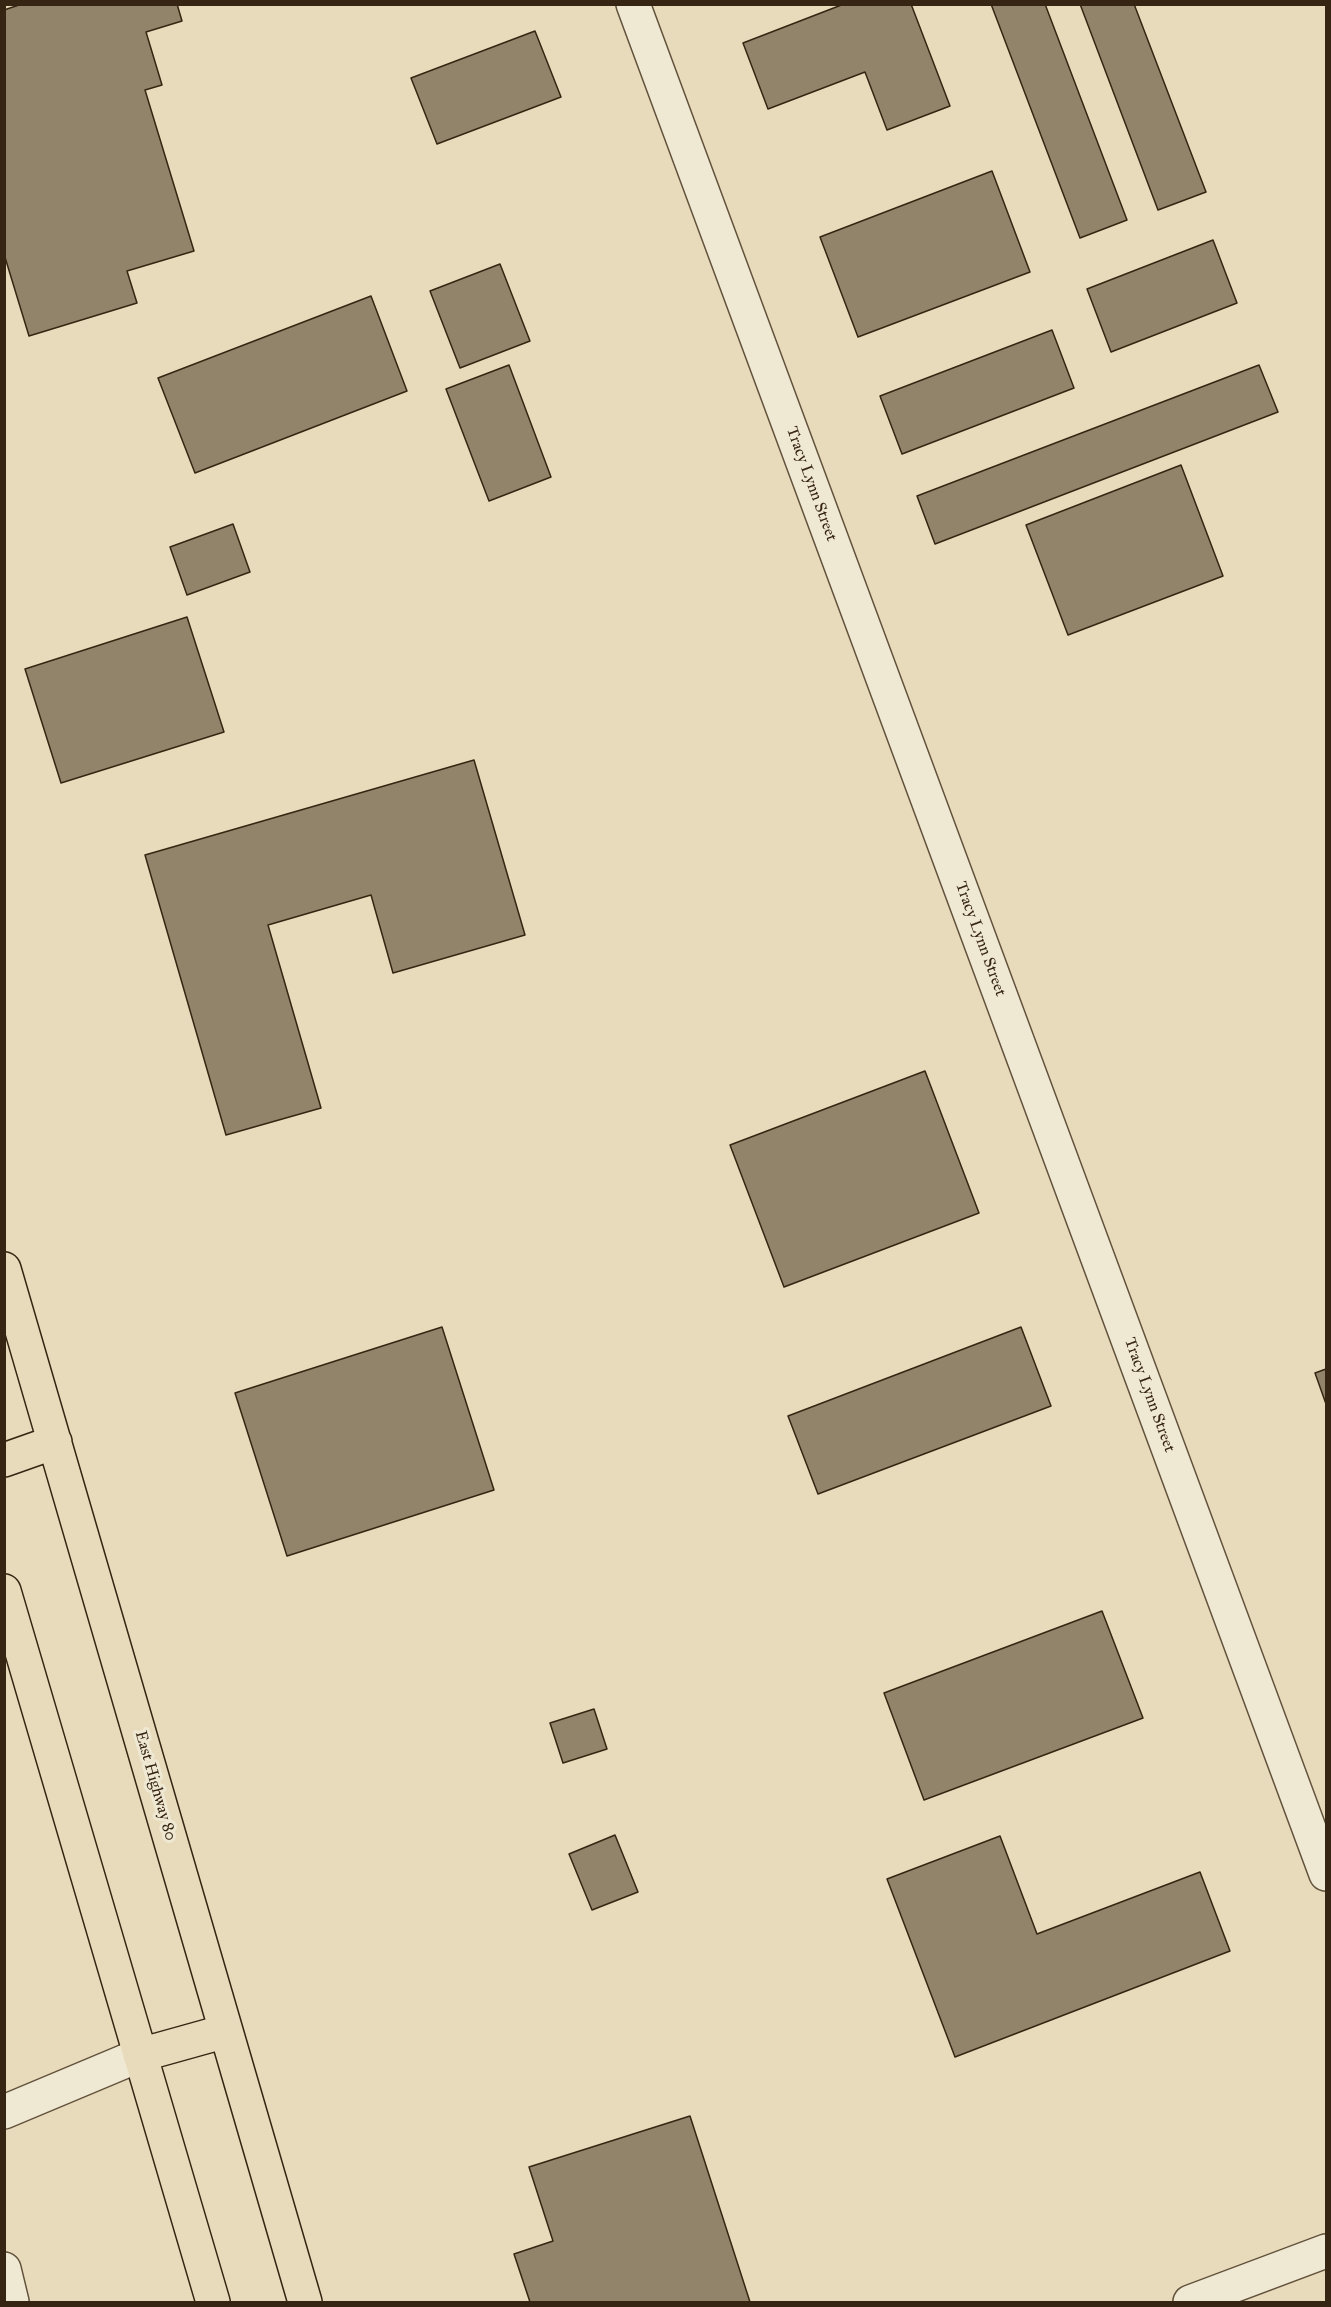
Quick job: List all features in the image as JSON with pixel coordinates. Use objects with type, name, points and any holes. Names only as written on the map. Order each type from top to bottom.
[{"type":"main road","name":"East Highway 80","points":[[4,1269],[305,2302]]},
{"type":"main road","points":[[4,1460],[55,1442]]},
{"type":"main road","points":[[4,1591],[213,2302]]},
{"type":"main road","points":[[140,2055],[226,2031]]},
{"type":"street","name":"Tracy Lynn Street","points":[[633,4],[1326,1874]]},
{"type":"street","points":[[4,2112],[140,2055]]},
{"type":"street","points":[[1190,2302],[1326,2251]]},
{"type":"street","points":[[4,2269],[12,2302]]},
{"type":"building","points":[[22,4],[177,4],[182,21],[146,32],[162,85],[145,90],[194,251],[127,271],[137,303],[29,336],[4,254],[4,10]]},
{"type":"building","points":[[844,4],[911,4],[950,106],[887,130],[865,72],[768,109],[743,43]]},
{"type":"building","points":[[991,4],[1045,4],[1127,220],[1080,238]]},
{"type":"building","points":[[1080,4],[1134,4],[1206,192],[1158,210]]},
{"type":"building","points":[[535,31],[561,97],[437,144],[411,78]]},
{"type":"building","points":[[992,171],[1030,272],[858,337],[820,237]]},
{"type":"building","points":[[1213,240],[1237,303],[1111,352],[1087,289]]},
{"type":"building","points":[[500,264],[530,341],[460,368],[430,291]]},
{"type":"building","points":[[371,296],[407,391],[195,473],[158,378]]},
{"type":"building","points":[[1052,330],[1074,388],[902,454],[880,396]]},
{"type":"building","points":[[509,365],[551,477],[489,501],[446,389]]},
{"type":"building","points":[[1259,365],[1278,412],[935,544],[917,496]]},
{"type":"building","points":[[1181,465],[1223,576],[1068,635],[1026,525]]},
{"type":"building","points":[[233,524],[250,572],[187,595],[170,547]]},
{"type":"building","points":[[187,617],[224,732],[61,783],[25,669]]},
{"type":"building","points":[[474,760],[525,935],[393,973],[371,895],[268,925],[321,1108],[226,1135],[145,855]]},
{"type":"building","points":[[925,1071],[979,1213],[784,1287],[730,1145]]},
{"type":"building","points":[[442,1327],[494,1490],[287,1556],[235,1393]]},
{"type":"building","points":[[1021,1327],[1051,1406],[818,1494],[788,1416]]},
{"type":"building","points":[[1326,1369],[1326,1404],[1315,1373]]},
{"type":"building","points":[[1102,1611],[1143,1718],[924,1800],[884,1693]]},
{"type":"building","points":[[594,1709],[607,1749],[563,1763],[550,1723]]},
{"type":"building","points":[[615,1835],[638,1892],[592,1910],[569,1854]]},
{"type":"building","points":[[1000,1836],[1037,1934],[1200,1872],[1230,1951],[955,2057],[887,1879]]},
{"type":"building","points":[[690,2116],[750,2302],[530,2302],[514,2254],[553,2241],[529,2167]]}]
